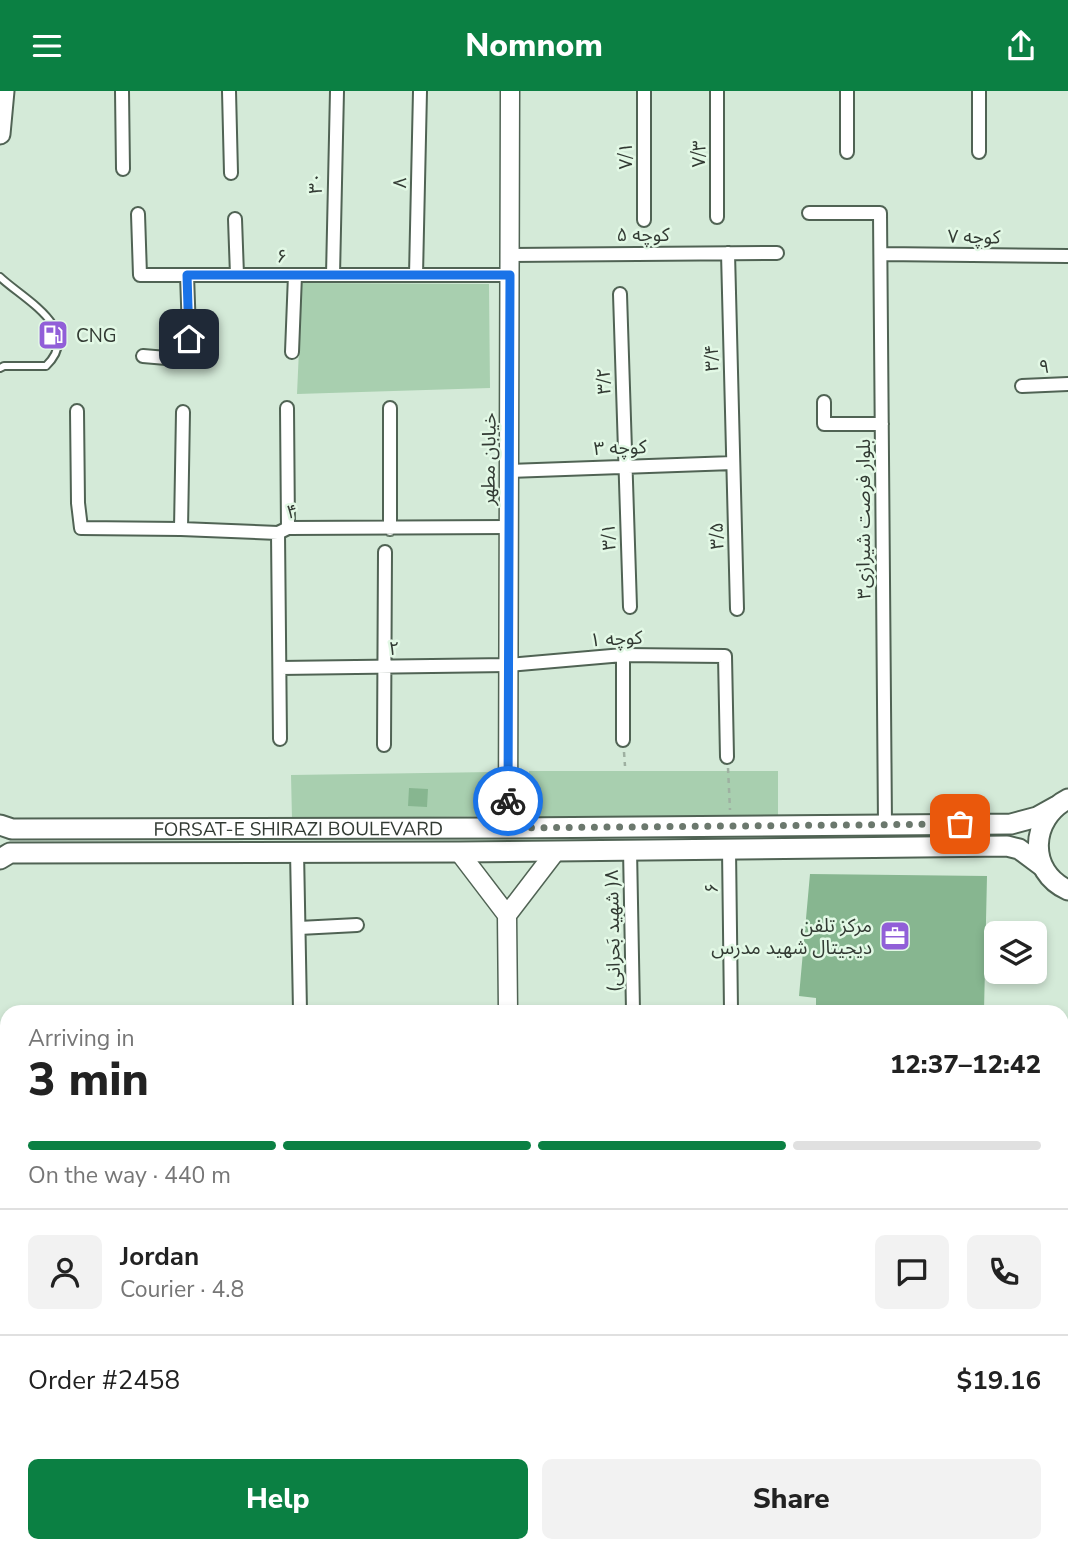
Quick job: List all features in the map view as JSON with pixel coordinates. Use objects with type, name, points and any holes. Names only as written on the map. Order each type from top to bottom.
[{"type":"main road","points":[[0,134],[5,91]]},
{"type":"main road","points":[[1042,866],[1038,838],[1042,823],[1061,803]]},
{"type":"main road","name":"FORSAT-E SHIRAZI BOULEVARD","points":[[0,825],[12,829],[1011,824],[1037,817],[1061,803]]},
{"type":"main road","name":"FORSAT-E SHIRAZI BOULEVARD","points":[[0,859],[10,853],[459,852],[1007,846],[1019,849],[1042,866],[1055,882],[1068,890]]},
{"type":"street","points":[[122,91],[123,169]]},
{"type":"street","points":[[229,91],[231,173]]},
{"type":"street","name":"۳۰","points":[[333,275],[337,91]]},
{"type":"street","name":"۸","points":[[416,275],[420,91]]},
{"type":"street","name":"خیابان مطهر","points":[[508,828],[510,91]]},
{"type":"street","name":"۷/۱","points":[[644,91],[644,220]]},
{"type":"street","name":"۷/۳","points":[[717,91],[718,217]]},
{"type":"street","points":[[847,91],[847,152]]},
{"type":"street","points":[[979,91],[979,152]]},
{"type":"street","name":"۳بلوار فرصت شیرازی","points":[[809,213],[880,213],[885,825]]},
{"type":"street","name":"۶","points":[[138,214],[140,275],[510,275]]},
{"type":"street","points":[[235,219],[237,275]]},
{"type":"street","name":"۳/۴","points":[[728,253],[733,463]]},
{"type":"street","name":"کوچه ۵","points":[[510,255],[777,253]]},
{"type":"street","name":"کوچه ۷","points":[[881,254],[1068,256]]},
{"type":"street","points":[[143,356],[190,360],[187,275]]},
{"type":"street","points":[[292,352],[295,275]]},
{"type":"street","name":"۳/۲","points":[[620,294],[625,467]]},
{"type":"street","name":"۹","points":[[1022,386],[1068,384]]},
{"type":"street","points":[[824,402],[824,424],[882,424]]},
{"type":"street","points":[[279,739],[287,408]]},
{"type":"street","points":[[390,408],[390,529]]},
{"type":"street","name":"۴","points":[[77,411],[78,503],[81,528],[283,530],[508,527]]},
{"type":"street","points":[[181,529],[183,412]]},
{"type":"street","name":"کوچه ۳","points":[[509,471],[733,463]]},
{"type":"street","name":"۳/۵","points":[[733,463],[737,609]]},
{"type":"street","name":"۳/۱","points":[[625,467],[629,607]]},
{"type":"street","points":[[384,745],[385,552]]},
{"type":"street","points":[[623,655],[623,740]]},
{"type":"street","name":"کوچه ۱","points":[[508,665],[623,655],[725,656],[727,757]]},
{"type":"street","name":"۲","points":[[281,668],[508,665]]},
{"type":"street","name":"(شهید بَحرانی )۸","points":[[631,849],[633,1005]]},
{"type":"street","name":"۶","points":[[729,849],[731,1005]]},
{"type":"street","points":[[298,851],[300,1005]]},
{"type":"street","points":[[507,915],[556,851]]},
{"type":"street","points":[[459,852],[507,915],[509,1005]]},
{"type":"street","points":[[299,928],[357,925]]},
{"type":"lane","points":[[0,277],[41,310],[57,329],[58,341],[53,359],[46,366],[0,368]]},
{"type":"path","points":[[727,757],[730,826]]},
{"type":"green space","points":[[302,283],[489,284],[490,388],[297,394]]},
{"type":"green space","points":[[529,771],[778,771],[778,820],[530,820]]},
{"type":"green space","points":[[493,772],[494,816],[292,819],[291,775]]},
{"type":"building","points":[[409,788],[428,789],[427,807],[408,806]]},
{"type":"building","name":"مرکز تلفن دیجیتال شهید مدرس","points":[[810,874],[987,876],[984,1005],[816,1005],[816,998],[799,996]]},
{"type":"way so far","points":[[508,801],[508,828],[960,824]]},
{"type":"place","name":"CNG","points":[[53,335]]},
{"type":"place","name":"مرکز تلفن دیجیتال شهید مدرس","points":[[895,936]]},
{"type":"route","points":[[189,339],[187,275],[510,275],[508,801]]}]
